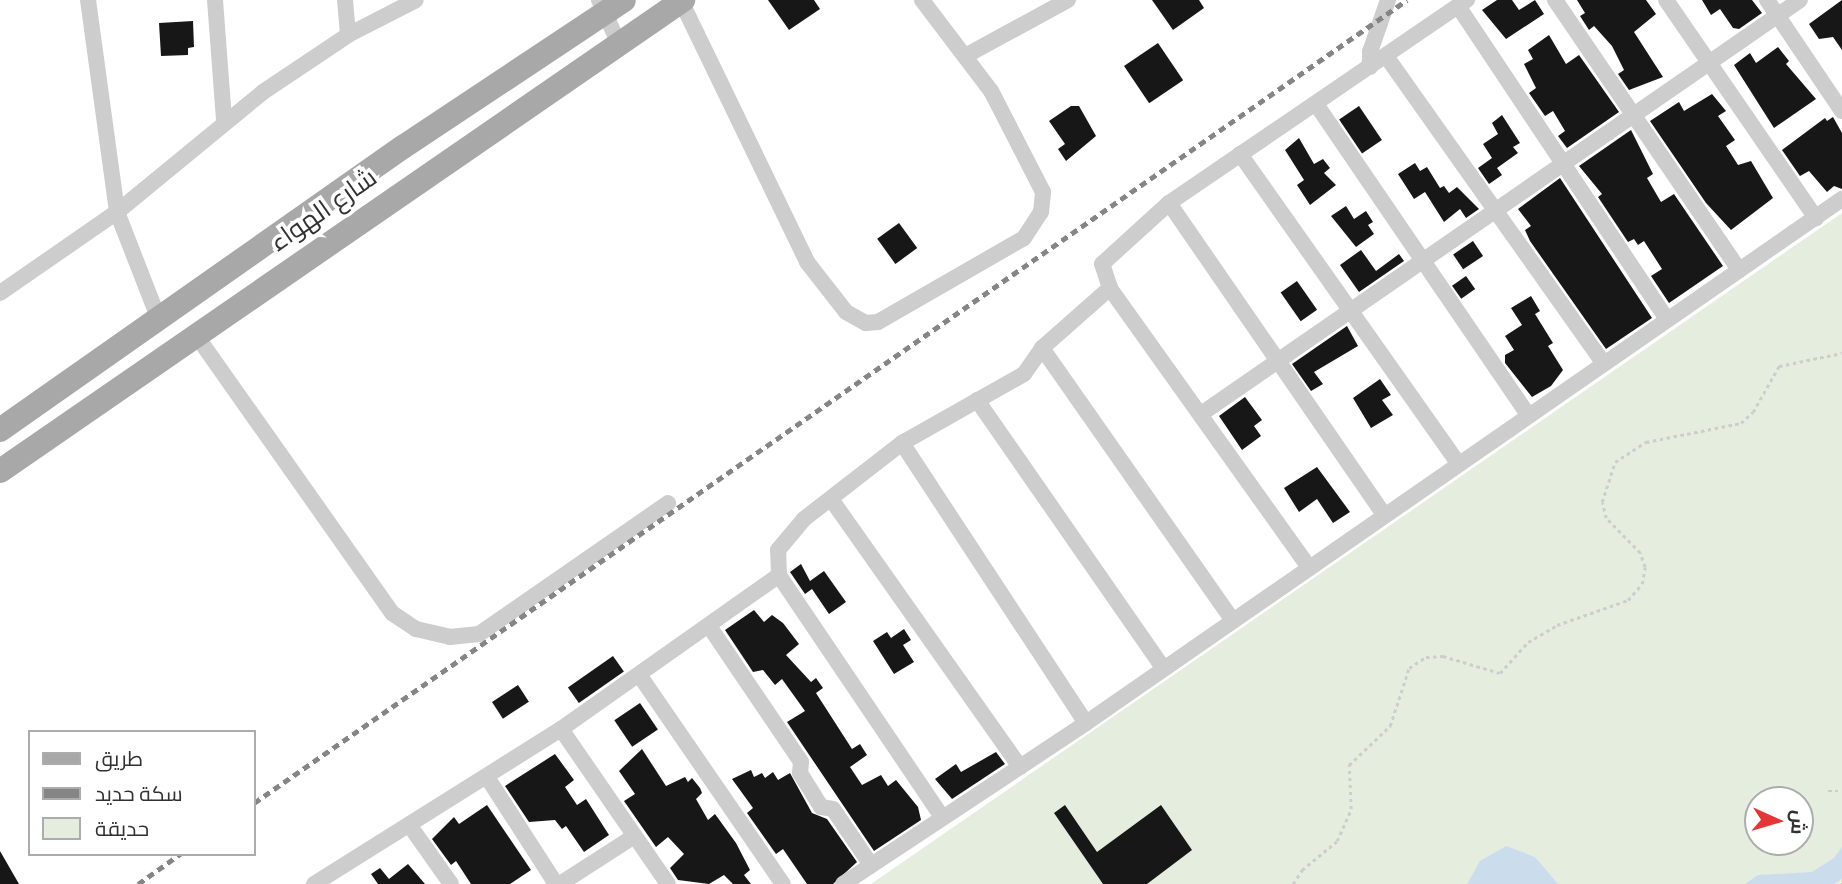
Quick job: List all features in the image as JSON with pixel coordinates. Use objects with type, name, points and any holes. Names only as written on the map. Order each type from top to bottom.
[{"type":"main road","name":"شارع الهواء","points":[[0,471],[682,1]]},
{"type":"main road","name":"شارع الهواء","points":[[0,430],[610,4]]},
{"type":"street","points":[[88,0],[117,212],[159,320]]},
{"type":"street","points":[[215,0],[224,120]]},
{"type":"street","points":[[345,0],[348,35]]},
{"type":"street","points":[[0,293],[8,282],[117,212],[224,120],[348,35],[416,0]]},
{"type":"street","points":[[682,1],[807,262],[846,312],[866,323],[878,322],[1024,239],[1041,212],[1043,192],[991,91],[967,55],[922,0]]},
{"type":"street","points":[[967,55],[1068,0]]},
{"type":"street","points":[[1370,67],[1370,52],[1388,0]]},
{"type":"street","points":[[1555,0],[1638,116],[1740,270]]},
{"type":"street","points":[[1666,0],[1816,218]]},
{"type":"street","points":[[1767,0],[1842,111]]},
{"type":"street","points":[[1201,414],[1424,264],[1495,210],[1564,162],[1638,116],[1801,0]]},
{"type":"street","points":[[1308,565],[1110,288],[1102,264],[1169,203],[1240,154],[1463,3],[1667,319]]},
{"type":"street","points":[[610,4],[619,44]]},
{"type":"street","points":[[1386,56],[1602,363]]},
{"type":"street","points":[[1316,104],[1528,415]]},
{"type":"street","points":[[1240,154],[1458,463]]},
{"type":"street","points":[[843,884],[1086,723],[1233,621],[1308,565],[1842,199]]},
{"type":"street","points":[[1169,203],[1384,515]]},
{"type":"street","points":[[942,817],[779,575],[778,550],[786,537],[902,443],[1024,374],[1042,348],[1110,288]]},
{"type":"street","points":[[196,335],[392,613],[416,629],[450,637],[479,634],[668,503]]},
{"type":"street","points":[[1042,348],[1233,621]]},
{"type":"street","points":[[976,400],[1163,668]]},
{"type":"street","points":[[902,443],[1086,723]]},
{"type":"street","points":[[831,499],[1020,766]]},
{"type":"street","points":[[314,884],[561,729],[640,676],[779,575]]},
{"type":"street","points":[[709,626],[801,762],[800,773],[821,807],[833,809],[871,865]]},
{"type":"street","points":[[640,676],[783,884]]},
{"type":"street","points":[[561,729],[668,884]]},
{"type":"street","points":[[487,777],[558,884],[634,837]]},
{"type":"street","points":[[410,826],[451,884]]},
{"type":"path","points":[[1293,884],[1302,870],[1337,841],[1351,809],[1349,765],[1390,726],[1409,668],[1426,657],[1443,656],[1500,673],[1528,642],[1557,625],[1628,600],[1642,584],[1645,567],[1640,553],[1606,518],[1602,502],[1615,462],[1646,442],[1741,423],[1753,412],[1779,366],[1842,353]]},
{"type":"path","points":[[1828,791],[1842,791]]},
{"type":"green space","points":[[1842,213],[1842,884],[871,884]]},
{"type":"water","points":[[1506,846],[1535,857],[1558,884],[1467,884],[1480,861]]},
{"type":"water","points":[[1842,847],[1842,879],[1834,884],[1745,884],[1758,875],[1812,872],[1834,858]]},
{"type":"building","points":[[768,0],[814,0],[820,9],[789,30]]},
{"type":"building","points":[[1152,0],[1199,0],[1204,8],[1173,30]]},
{"type":"building","points":[[1497,0],[1512,0],[1519,10],[1535,0],[1544,14],[1506,39],[1482,10]]},
{"type":"building","points":[[1577,0],[1646,0],[1656,14],[1634,32],[1663,77],[1629,90],[1618,74],[1624,70],[1612,46],[1594,26],[1589,30],[1580,16],[1585,13]]},
{"type":"building","points":[[1702,0],[1752,0],[1762,13],[1739,29],[1733,28],[1720,9],[1711,15]]},
{"type":"building","points":[[1842,0],[1842,50],[1833,37],[1819,39],[1809,24]]},
{"type":"building","points":[[193,21],[194,47],[188,48],[188,55],[161,56],[159,23]]},
{"type":"building","points":[[1549,35],[1566,64],[1579,55],[1619,112],[1567,148],[1558,136],[1565,131],[1553,111],[1545,116],[1529,93],[1536,88],[1524,64],[1533,59],[1528,50]]},
{"type":"building","points":[[1158,43],[1183,80],[1149,103],[1124,66]]},
{"type":"building","points":[[1778,47],[1789,61],[1786,64],[1816,99],[1774,128],[1734,65],[1750,53],[1756,63]]},
{"type":"building","points":[[1712,94],[1726,111],[1718,116],[1735,140],[1726,146],[1738,165],[1751,161],[1773,198],[1731,230],[1706,203],[1650,121],[1679,102],[1684,111]]},
{"type":"building","points":[[1071,106],[1079,106],[1096,136],[1066,161],[1058,149],[1065,144],[1049,121]]},
{"type":"building","points":[[1359,106],[1382,140],[1362,153],[1339,119]]},
{"type":"building","points":[[1502,115],[1520,143],[1513,147],[1518,153],[1497,168],[1502,175],[1489,184],[1478,168],[1492,158],[1483,144],[1498,134],[1492,123]]},
{"type":"building","points":[[1833,117],[1842,133],[1842,189],[1834,186],[1827,192],[1809,171],[1800,176],[1782,150],[1825,118],[1827,121]]},
{"type":"building","points":[[1631,130],[1653,174],[1647,178],[1661,202],[1674,194],[1723,266],[1669,303],[1651,276],[1662,269],[1644,241],[1638,245],[1634,239],[1628,242],[1598,197],[1602,194],[1579,166]]},
{"type":"building","points":[[1299,138],[1314,164],[1323,159],[1330,168],[1324,173],[1336,185],[1310,205],[1297,185],[1304,180],[1285,150]]},
{"type":"building","points":[[1415,163],[1420,171],[1427,167],[1440,188],[1444,186],[1449,193],[1457,187],[1479,209],[1466,218],[1460,209],[1444,222],[1425,192],[1414,199],[1398,174]]},
{"type":"building","points":[[1560,178],[1652,318],[1606,349],[1530,241],[1525,230],[1531,226],[1518,209]]},
{"type":"building","points":[[1346,206],[1354,219],[1366,211],[1373,222],[1368,225],[1374,234],[1356,247],[1331,216]]},
{"type":"building","points":[[899,223],[917,248],[895,264],[877,239]]},
{"type":"building","points":[[1473,241],[1483,256],[1463,269],[1453,254]]},
{"type":"building","points":[[1361,250],[1376,271],[1399,254],[1404,261],[1359,292],[1340,265]]},
{"type":"building","points":[[1466,276],[1475,289],[1461,299],[1452,286]]},
{"type":"building","points":[[1297,281],[1317,310],[1301,321],[1281,292]]},
{"type":"building","points":[[1531,296],[1540,311],[1535,314],[1553,343],[1548,346],[1563,370],[1551,386],[1532,397],[1505,363],[1505,355],[1514,350],[1505,336],[1522,325],[1511,308]]},
{"type":"building","points":[[1347,326],[1358,346],[1314,372],[1323,384],[1311,391],[1292,364]]},
{"type":"building","points":[[1380,379],[1391,395],[1382,400],[1393,415],[1371,428],[1353,398]]},
{"type":"building","points":[[1245,397],[1262,420],[1254,426],[1261,436],[1242,450],[1219,416]]},
{"type":"building","points":[[1317,467],[1350,512],[1333,523],[1317,499],[1299,512],[1284,488]]},
{"type":"building","points":[[801,564],[810,581],[824,571],[846,602],[829,614],[812,589],[805,594],[790,572]]},
{"type":"building","points":[[754,610],[764,622],[772,615],[783,623],[799,644],[786,655],[811,682],[816,678],[823,688],[816,693],[852,749],[860,744],[867,755],[850,767],[862,785],[881,775],[888,786],[896,780],[918,807],[921,820],[874,851],[787,722],[805,711],[782,679],[775,685],[763,670],[753,672],[725,630]]},
{"type":"building","points":[[904,629],[911,640],[903,645],[914,662],[894,674],[873,641],[887,632],[891,638]]},
{"type":"building","points":[[613,656],[624,672],[579,703],[568,688]]},
{"type":"building","points":[[518,685],[529,702],[503,719],[492,702]]},
{"type":"building","points":[[640,703],[658,730],[632,747],[614,720]]},
{"type":"building","points":[[642,749],[666,786],[685,777],[688,782],[692,778],[702,793],[696,799],[708,820],[715,814],[736,843],[750,870],[744,875],[751,884],[733,884],[724,875],[709,884],[678,880],[670,868],[684,854],[668,837],[656,847],[624,801],[635,794],[619,771]]},
{"type":"building","points":[[996,752],[1005,764],[952,799],[935,779],[956,764],[961,772]]},
{"type":"building","points":[[555,754],[574,780],[565,787],[577,805],[586,799],[609,835],[584,852],[566,826],[562,829],[555,820],[529,822],[505,786]]},
{"type":"building","points":[[751,770],[754,777],[762,773],[765,778],[773,772],[778,780],[790,773],[812,813],[827,819],[857,862],[833,884],[807,884],[783,849],[776,854],[747,813],[753,808],[732,779]]},
{"type":"building","points":[[487,805],[531,870],[510,884],[471,884],[456,861],[451,865],[432,839],[454,817],[459,824]]},
{"type":"building","points":[[1065,805],[1097,852],[1161,805],[1192,850],[1147,884],[1103,884],[1054,813]]},
{"type":"building","points":[[0,851],[19,884],[0,884]]},
{"type":"building","points":[[408,864],[425,884],[378,884],[371,874],[380,868],[389,879]]},
{"type":"railway","points":[[256,802],[1407,0]]},
{"type":"railway","points":[[138,884],[177,856]]}]
